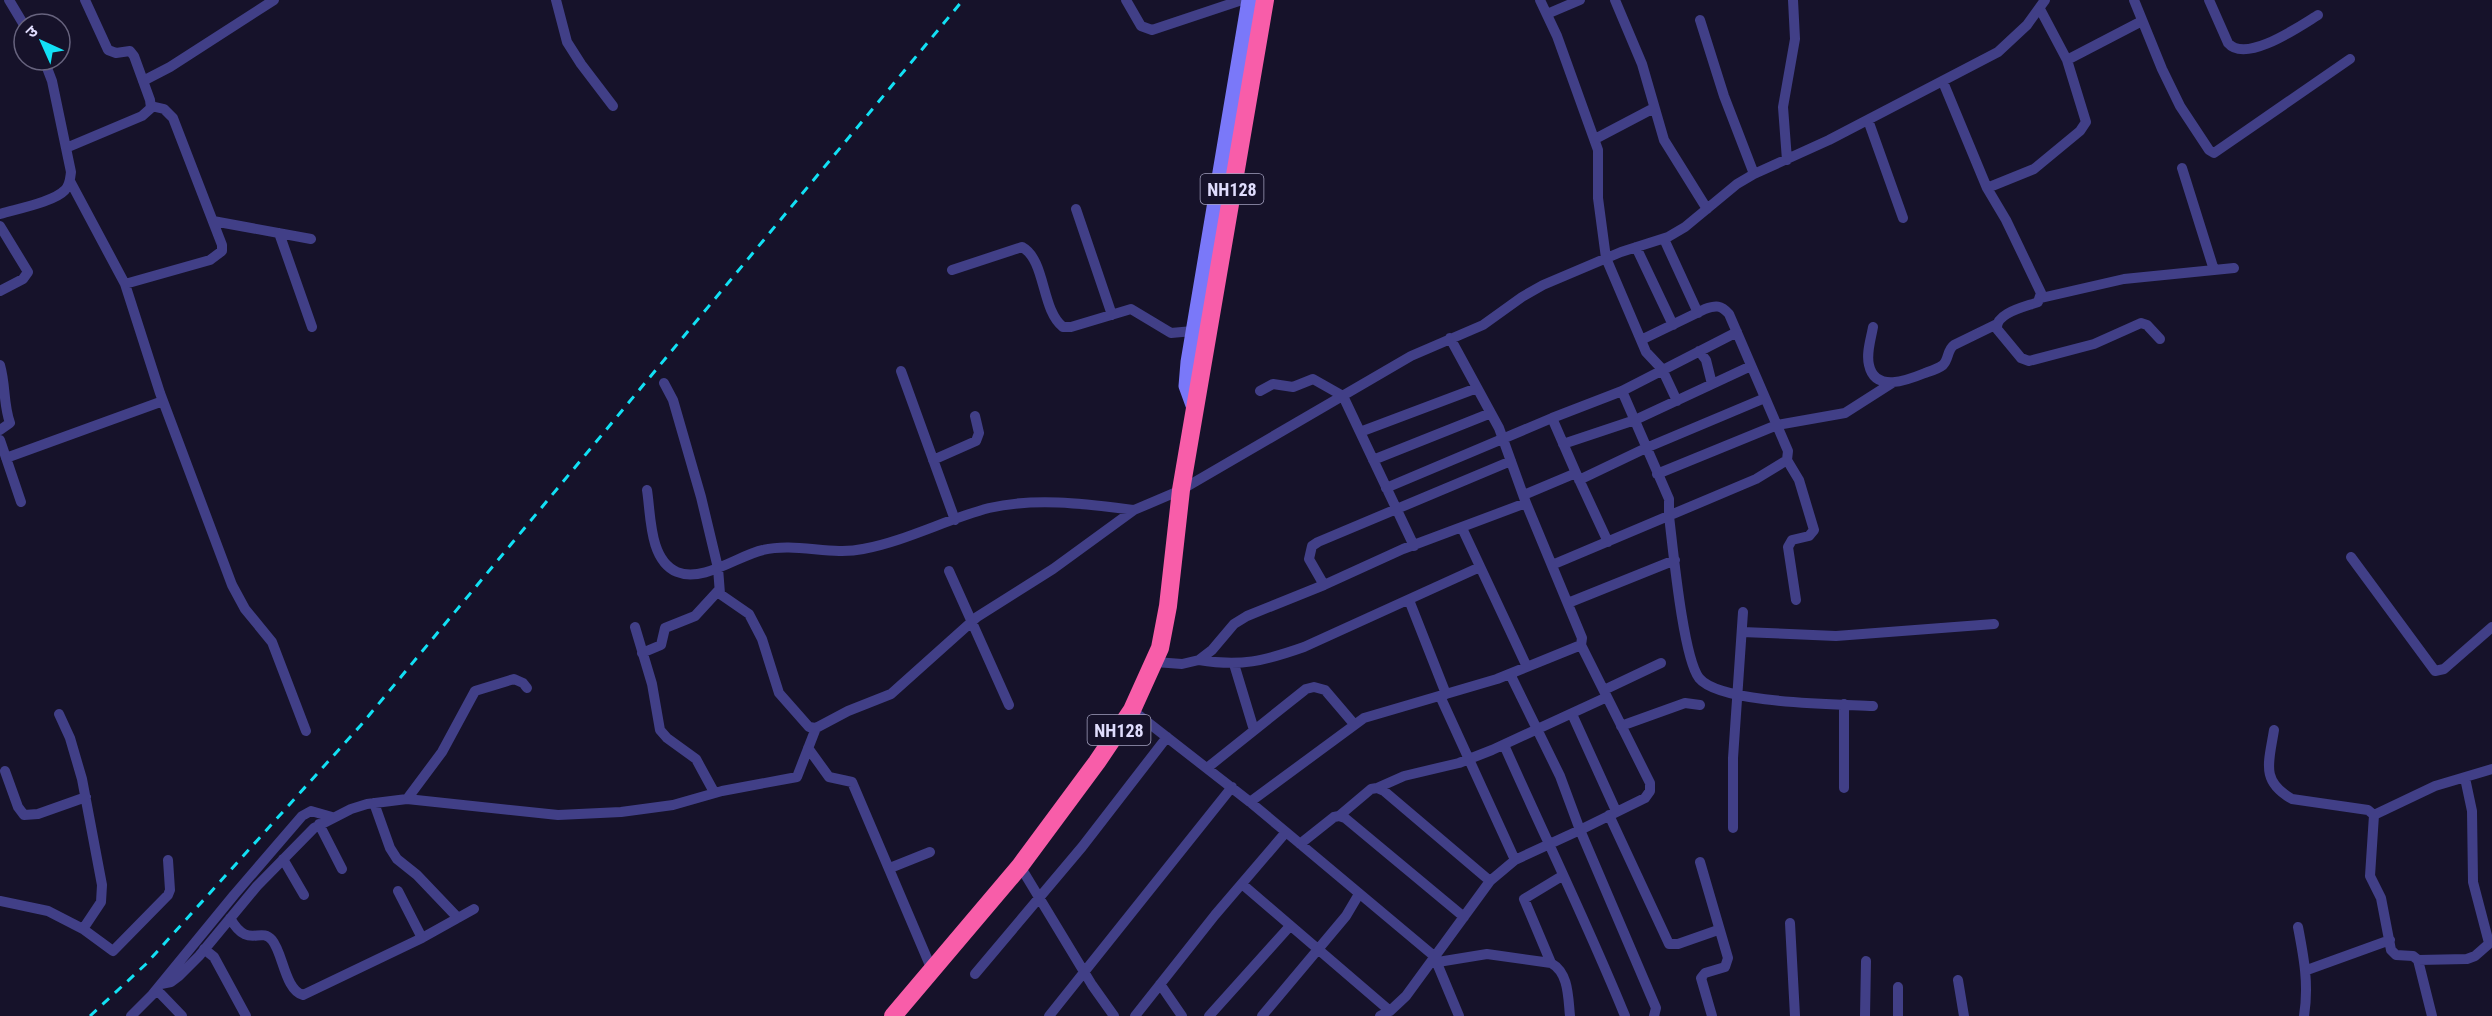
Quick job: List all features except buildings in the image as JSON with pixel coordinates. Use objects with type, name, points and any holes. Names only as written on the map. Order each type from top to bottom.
[{"type":"highway","name":"NH128","points":[[893,1016],[1020,866],[1097,762],[1132,710],[1155,662],[1164,633],[1180,490],[1265,0]]},
{"type":"street","points":[[66,148],[142,116],[147,113],[151,105],[134,56],[130,51],[116,53],[108,50],[85,0]]},
{"type":"street","points":[[143,81],[170,68],[274,0]]},
{"type":"street","points":[[556,0],[567,42],[613,106]]},
{"type":"street","points":[[1126,0],[1141,26],[1152,30],[1242,0]]},
{"type":"street","points":[[1194,408],[1186,386],[1193,331],[1249,0]]},
{"type":"street","points":[[1540,0],[1594,139],[1599,159],[1598,198],[1606,258],[1646,352],[1662,369],[1677,400]]},
{"type":"street","points":[[1547,14],[1580,0]]},
{"type":"street","points":[[1615,0],[1642,64],[1664,140],[1707,209]]},
{"type":"street","points":[[1787,160],[1784,107],[1795,39],[1793,0]]},
{"type":"street","points":[[2133,0],[2180,106],[2209,150],[2214,153],[2350,59]]},
{"type":"street","points":[[2209,0],[2228,43],[2238,49],[2276,40],[2318,15]]},
{"type":"street","points":[[718,591],[749,614],[762,639],[779,693],[809,727],[816,728],[848,711],[891,694],[987,610],[1100,537],[1134,510],[1180,490],[1411,356],[1483,325],[1543,285],[1606,258],[1664,239],[1685,227],[1737,184],[1754,174],[1868,120],[1998,52],[2027,25],[2043,4],[2067,60],[2086,118],[2085,125],[2034,170],[1987,188]]},
{"type":"street","points":[[1700,20],[1724,96],[1754,174]]},
{"type":"street","points":[[2067,60],[2142,21]]},
{"type":"street","points":[[0,214],[57,196],[66,189],[70,181],[71,172],[49,72]]},
{"type":"street","points":[[1942,82],[1987,188],[2006,220],[2041,297]]},
{"type":"street","points":[[125,284],[210,260],[222,251],[222,245],[173,118],[164,109],[151,105]]},
{"type":"street","points":[[1594,139],[1654,108]]},
{"type":"street","points":[[1868,120],[1903,218]]},
{"type":"street","points":[[2182,168],[2214,270]]},
{"type":"street","points":[[70,181],[125,284],[163,400],[232,585],[244,609],[273,642],[306,731]]},
{"type":"street","points":[[1076,209],[1112,315]]},
{"type":"street","points":[[213,221],[311,239]]},
{"type":"street","points":[[0,226],[28,272],[23,279],[0,291]]},
{"type":"street","points":[[279,233],[312,327]]},
{"type":"street","points":[[1664,239],[1698,313]]},
{"type":"street","points":[[952,270],[1022,247],[1032,255],[1058,323],[1071,327],[1134,310],[1171,333],[1193,331]]},
{"type":"street","points":[[1635,247],[1673,325]]},
{"type":"street","points":[[1658,474],[1777,425],[1845,413],[1892,383],[1903,382],[1940,367],[1954,345],[1997,324],[2001,317],[2038,302],[2041,297],[2124,279],[2234,268]]},
{"type":"street","points":[[1641,340],[1712,306],[1720,306],[1729,314],[1788,451],[1787,460],[1799,480],[1814,530],[1809,536],[1792,540],[1788,547],[1796,600]]},
{"type":"street","points":[[1997,324],[1997,329],[2025,361],[2094,344],[2141,323],[2147,325],[2160,339]]},
{"type":"street","points":[[1873,327],[1869,366],[1875,376],[1892,383]]},
{"type":"street","points":[[1386,488],[1622,391],[1737,332]]},
{"type":"street","points":[[1380,1016],[1390,1011],[1406,996],[1436,959],[1490,881],[1515,860],[1645,798],[1650,791],[1650,783],[1581,645],[1582,638],[1525,499],[1503,438],[1450,339]]},
{"type":"street","points":[[1699,351],[1706,360],[1713,384]]},
{"type":"street","points":[[0,365],[6,386],[4,403],[10,423],[0,430]]},
{"type":"street","points":[[1563,444],[1635,420],[1751,366]]},
{"type":"street","points":[[901,371],[955,520]]},
{"type":"street","points":[[1260,391],[1273,384],[1293,387],[1313,379],[1343,396],[1414,546]]},
{"type":"street","points":[[642,652],[663,644],[665,628],[695,616],[718,591],[718,568],[701,497],[673,400],[664,383]]},
{"type":"street","points":[[1360,432],[1477,388]]},
{"type":"street","points":[[1622,391],[1669,499],[1669,516],[1687,641],[1693,667],[1707,685],[1736,695],[1873,706]]},
{"type":"street","points":[[1199,660],[1212,650],[1229,629],[1240,620],[1765,398]]},
{"type":"street","points":[[6,458],[163,400]]},
{"type":"street","points":[[1373,460],[1491,413]]},
{"type":"street","points":[[933,460],[976,441],[979,433],[975,416]]},
{"type":"street","points":[[1552,418],[1608,542]]},
{"type":"street","points":[[0,440],[21,502]]},
{"type":"street","points":[[1552,565],[1756,479],[1787,460]]},
{"type":"street","points":[[1324,585],[1309,559],[1312,546],[1511,461]]},
{"type":"street","points":[[647,490],[655,544],[664,562],[671,569],[685,574],[718,568],[763,550],[776,548],[860,550],[988,509],[1034,502],[1067,502],[1134,510]]},
{"type":"street","points":[[1462,528],[1527,667]]},
{"type":"street","points":[[2351,557],[2435,671],[2444,669],[2492,627]]},
{"type":"street","points":[[1568,603],[1675,560]]},
{"type":"street","points":[[1155,662],[1182,664],[1199,660],[1234,664],[1252,663],[1304,647],[1480,567]]},
{"type":"street","points":[[949,571],[1009,705]]},
{"type":"street","points":[[1409,600],[1469,759],[1515,860]]},
{"type":"street","points":[[1733,828],[1733,758],[1743,612]]},
{"type":"street","points":[[1742,632],[1836,636],[1994,624]]},
{"type":"street","points":[[635,627],[652,684],[660,730],[663,735],[696,759],[714,792]]},
{"type":"street","points":[[1250,802],[1354,724],[1376,713],[1510,674],[1581,645]]},
{"type":"street","points":[[1300,844],[1371,789],[1404,776],[1469,759],[1504,745],[1572,714],[1661,663]]},
{"type":"street","points":[[1234,664],[1254,730]]},
{"type":"street","points":[[1510,674],[1560,776],[1580,830],[1656,1008],[1654,1016]]},
{"type":"street","points":[[407,799],[442,752],[475,691],[514,679],[523,683],[527,688]]},
{"type":"street","points":[[1207,768],[1297,695],[1314,687],[1325,690],[1354,724]]},
{"type":"street","points":[[1621,726],[1684,703],[1700,705]]},
{"type":"street","points":[[1844,704],[1844,788]]},
{"type":"street","points":[[1132,710],[1232,787],[1436,959],[1459,1016]]},
{"type":"street","points":[[59,714],[70,738],[86,796],[103,894],[101,902],[83,929]]},
{"type":"street","points":[[1572,714],[1668,944],[1678,944],[1718,930]]},
{"type":"street","points":[[159,987],[179,976],[283,858],[319,824],[351,808],[407,799],[558,814],[621,812],[654,808],[690,801],[714,792],[797,777],[816,728]]},
{"type":"street","points":[[2274,730],[2268,771],[2272,783],[2282,793],[2292,799],[2368,810],[2374,815]]},
{"type":"street","points":[[975,975],[1040,900],[1114,808],[1167,737]]},
{"type":"street","points":[[1504,745],[1562,876],[1617,991],[1625,1016]]},
{"type":"street","points":[[808,748],[829,777],[852,782],[932,970]]},
{"type":"street","points":[[2374,815],[2435,786],[2492,769]]},
{"type":"street","points":[[5,771],[18,807],[24,815],[38,814],[86,796]]},
{"type":"street","points":[[2418,960],[2467,959],[2475,956],[2490,942],[2473,882],[2472,811],[2465,778]]},
{"type":"street","points":[[1049,1016],[1232,787]]},
{"type":"street","points":[[1377,788],[1384,791],[1490,881]]},
{"type":"street","points":[[374,803],[393,854],[458,918]]},
{"type":"street","points":[[131,1016],[159,987],[219,912],[302,816],[311,811],[332,817]]},
{"type":"street","points":[[2374,815],[2370,876],[2381,898],[2391,950],[2396,955],[2413,956],[2418,960],[2432,1016]]},
{"type":"street","points":[[1339,816],[1345,818],[1464,917]]},
{"type":"street","points":[[319,824],[342,869]]},
{"type":"street","points":[[1134,1016],[1286,832]]},
{"type":"street","points":[[890,868],[930,852]]},
{"type":"street","points":[[283,858],[304,895]]},
{"type":"street","points":[[0,901],[48,911],[83,929],[110,950],[116,949],[168,895],[170,890],[168,860]]},
{"type":"street","points":[[1700,862],[1728,958],[1725,967],[1705,973],[1701,978],[1712,1016]]},
{"type":"street","points":[[1020,866],[1084,973],[1114,1016]]},
{"type":"street","points":[[1551,963],[1524,899],[1562,876]]},
{"type":"street","points":[[1242,884],[1390,1011]]},
{"type":"street","points":[[398,891],[422,938]]},
{"type":"street","points":[[1262,1016],[1346,915],[1359,894]]},
{"type":"street","points":[[230,918],[242,934],[265,936],[273,941],[293,989],[303,995],[422,938],[474,909]]},
{"type":"street","points":[[1790,923],[1795,1016]]},
{"type":"street","points":[[1214,1014],[1290,926]]},
{"type":"street","points":[[2298,927],[2307,970],[2304,1016]]},
{"type":"street","points":[[2307,970],[2390,940]]},
{"type":"street","points":[[204,950],[214,957],[246,1016]]},
{"type":"street","points":[[1436,959],[1488,954],[1551,963],[1559,967],[1564,975],[1570,1016]]},
{"type":"street","points":[[1864,1016],[1866,961]]},
{"type":"street","points":[[1958,980],[1964,1016]]},
{"type":"street","points":[[1160,984],[1182,1016]]},
{"type":"street","points":[[159,987],[182,1016]]},
{"type":"street","points":[[1898,987],[1898,1016]]},
{"type":"railway","points":[[90,1016],[146,964],[361,725],[963,0]]}]
